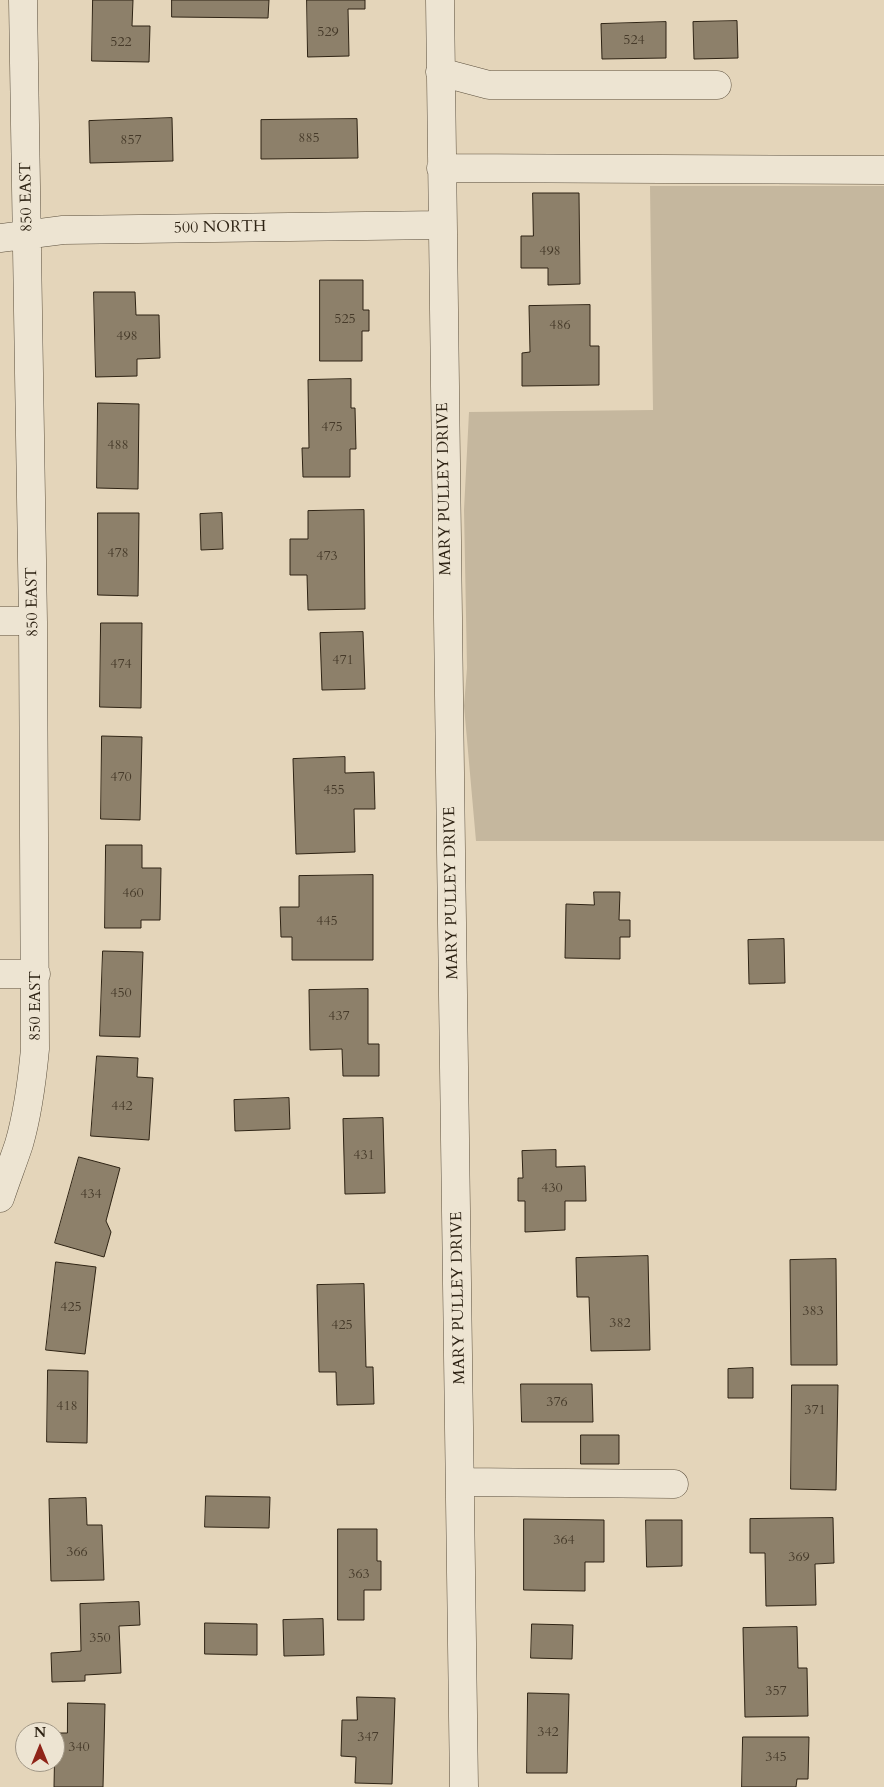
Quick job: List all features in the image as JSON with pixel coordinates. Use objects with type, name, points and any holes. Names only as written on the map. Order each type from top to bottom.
[{"type":"street","name":"850 EAST","points":[[0,1198],[19,1143],[32,1082],[36,1049],[33,621],[23,0]]},
{"type":"street","name":"MARY PULLEY DRIVE","points":[[440,0],[441,225],[462,1482],[464,1787]]},
{"type":"street","points":[[440,72],[489,85],[717,85]]},
{"type":"street","points":[[441,168],[884,170]]},
{"type":"street","name":"500 NORTH","points":[[0,238],[63,230],[441,225]]},
{"type":"street","points":[[0,621],[33,621]]},
{"type":"street","points":[[0,974],[36,974]]},
{"type":"street","points":[[462,1482],[674,1484]]},
{"type":"shaded area","points":[[650,186],[884,186],[884,841],[476,841],[464,706],[467,668],[464,510],[469,412],[653,410]]},
{"type":"building","points":[[93,0],[133,0],[132,26],[150,26],[149,62],[92,61]]},
{"type":"building","points":[[172,0],[269,0],[268,18],[172,17]]},
{"type":"building","points":[[307,0],[365,0],[365,9],[348,9],[349,56],[308,57]]},
{"type":"building","points":[[737,21],[738,58],[694,59],[693,22]]},
{"type":"building","points":[[666,22],[666,58],[602,59],[601,24]]},
{"type":"building","points":[[172,118],[173,161],[90,163],[89,121]]},
{"type":"building","points":[[357,119],[358,158],[261,159],[261,120]]},
{"type":"building","points":[[533,193],[579,193],[580,284],[548,285],[548,268],[521,268],[521,236],[533,236]]},
{"type":"building","points":[[320,280],[363,280],[363,310],[369,310],[369,331],[362,331],[362,361],[320,361]]},
{"type":"building","points":[[94,292],[135,292],[136,315],[159,315],[160,358],[137,359],[137,376],[96,377]]},
{"type":"building","points":[[590,305],[590,346],[599,346],[599,385],[522,386],[522,353],[530,352],[529,306]]},
{"type":"building","points":[[351,379],[351,408],[355,408],[356,449],[350,449],[350,477],[303,477],[302,448],[309,448],[308,380]]},
{"type":"building","points":[[98,403],[139,404],[138,489],[97,488]]},
{"type":"building","points":[[364,510],[365,609],[308,610],[307,575],[290,575],[290,539],[308,539],[308,511]]},
{"type":"building","points":[[98,513],[139,513],[138,596],[98,595]]},
{"type":"building","points":[[222,513],[223,549],[201,550],[200,514]]},
{"type":"building","points":[[101,623],[142,623],[141,708],[100,707]]},
{"type":"building","points":[[363,632],[365,689],[322,690],[320,633]]},
{"type":"building","points":[[102,736],[142,737],[140,820],[101,819]]},
{"type":"building","points":[[345,757],[345,773],[374,772],[375,809],[354,809],[355,852],[296,854],[293,759]]},
{"type":"building","points":[[106,845],[142,845],[142,868],[161,868],[160,920],[141,920],[141,928],[105,928]]},
{"type":"building","points":[[373,875],[373,960],[292,960],[292,937],[281,937],[280,907],[299,907],[299,876]]},
{"type":"building","points":[[594,892],[620,892],[619,920],[630,920],[630,937],[620,937],[620,959],[565,958],[566,904],[594,905]]},
{"type":"building","points":[[784,939],[785,983],[749,984],[748,940]]},
{"type":"building","points":[[103,951],[143,952],[140,1037],[100,1036]]},
{"type":"building","points":[[368,989],[368,1044],[379,1044],[379,1076],[343,1076],[342,1049],[310,1050],[309,990]]},
{"type":"building","points":[[97,1056],[138,1058],[137,1077],[153,1078],[149,1140],[91,1136]]},
{"type":"building","points":[[289,1098],[290,1129],[235,1131],[234,1100]]},
{"type":"building","points":[[383,1118],[385,1193],[345,1194],[343,1119]]},
{"type":"building","points":[[556,1150],[556,1167],[585,1166],[586,1201],[565,1201],[565,1230],[525,1232],[525,1201],[518,1201],[518,1178],[523,1178],[522,1151]]},
{"type":"building","points":[[79,1157],[120,1168],[106,1221],[111,1232],[104,1257],[55,1243]]},
{"type":"building","points":[[648,1256],[650,1350],[591,1351],[589,1297],[577,1297],[576,1258]]},
{"type":"building","points":[[836,1259],[837,1365],[791,1365],[790,1260]]},
{"type":"building","points":[[56,1262],[96,1267],[85,1354],[46,1350]]},
{"type":"building","points":[[364,1284],[366,1367],[373,1367],[374,1404],[337,1405],[336,1372],[319,1372],[317,1285]]},
{"type":"building","points":[[753,1368],[753,1398],[728,1398],[728,1369]]},
{"type":"building","points":[[48,1370],[88,1371],[87,1443],[47,1442]]},
{"type":"building","points":[[521,1384],[592,1384],[593,1422],[522,1422]]},
{"type":"building","points":[[792,1385],[838,1385],[836,1490],[791,1489]]},
{"type":"building","points":[[581,1435],[619,1435],[619,1464],[581,1464]]},
{"type":"building","points":[[206,1496],[270,1497],[269,1528],[205,1527]]},
{"type":"building","points":[[86,1498],[87,1525],[102,1525],[104,1580],[51,1581],[49,1499]]},
{"type":"building","points":[[833,1518],[834,1563],[815,1564],[816,1605],[766,1606],[765,1553],[750,1553],[750,1519]]},
{"type":"building","points":[[524,1519],[604,1520],[604,1562],[585,1562],[585,1591],[524,1590]]},
{"type":"building","points":[[646,1520],[682,1520],[682,1566],[647,1567]]},
{"type":"building","points":[[338,1529],[377,1529],[377,1561],[381,1561],[381,1590],[364,1590],[364,1620],[338,1620]]},
{"type":"building","points":[[139,1602],[140,1625],[119,1626],[121,1673],[85,1675],[85,1681],[52,1682],[51,1653],[81,1651],[80,1604]]},
{"type":"building","points":[[323,1619],[324,1655],[284,1656],[283,1620]]},
{"type":"building","points":[[205,1623],[257,1624],[257,1655],[205,1654]]},
{"type":"building","points":[[532,1624],[573,1625],[572,1659],[531,1658]]},
{"type":"building","points":[[797,1627],[798,1668],[807,1668],[808,1716],[745,1717],[743,1628]]},
{"type":"building","points":[[528,1693],[569,1694],[567,1773],[527,1773]]},
{"type":"building","points":[[357,1697],[395,1698],[392,1784],[355,1783],[356,1757],[341,1756],[342,1720],[357,1720]]},
{"type":"building","points":[[68,1703],[105,1704],[103,1787],[54,1787],[54,1772],[65,1772],[65,1733],[67,1733]]},
{"type":"building","points":[[743,1737],[809,1737],[808,1779],[797,1779],[796,1787],[742,1787]]}]
